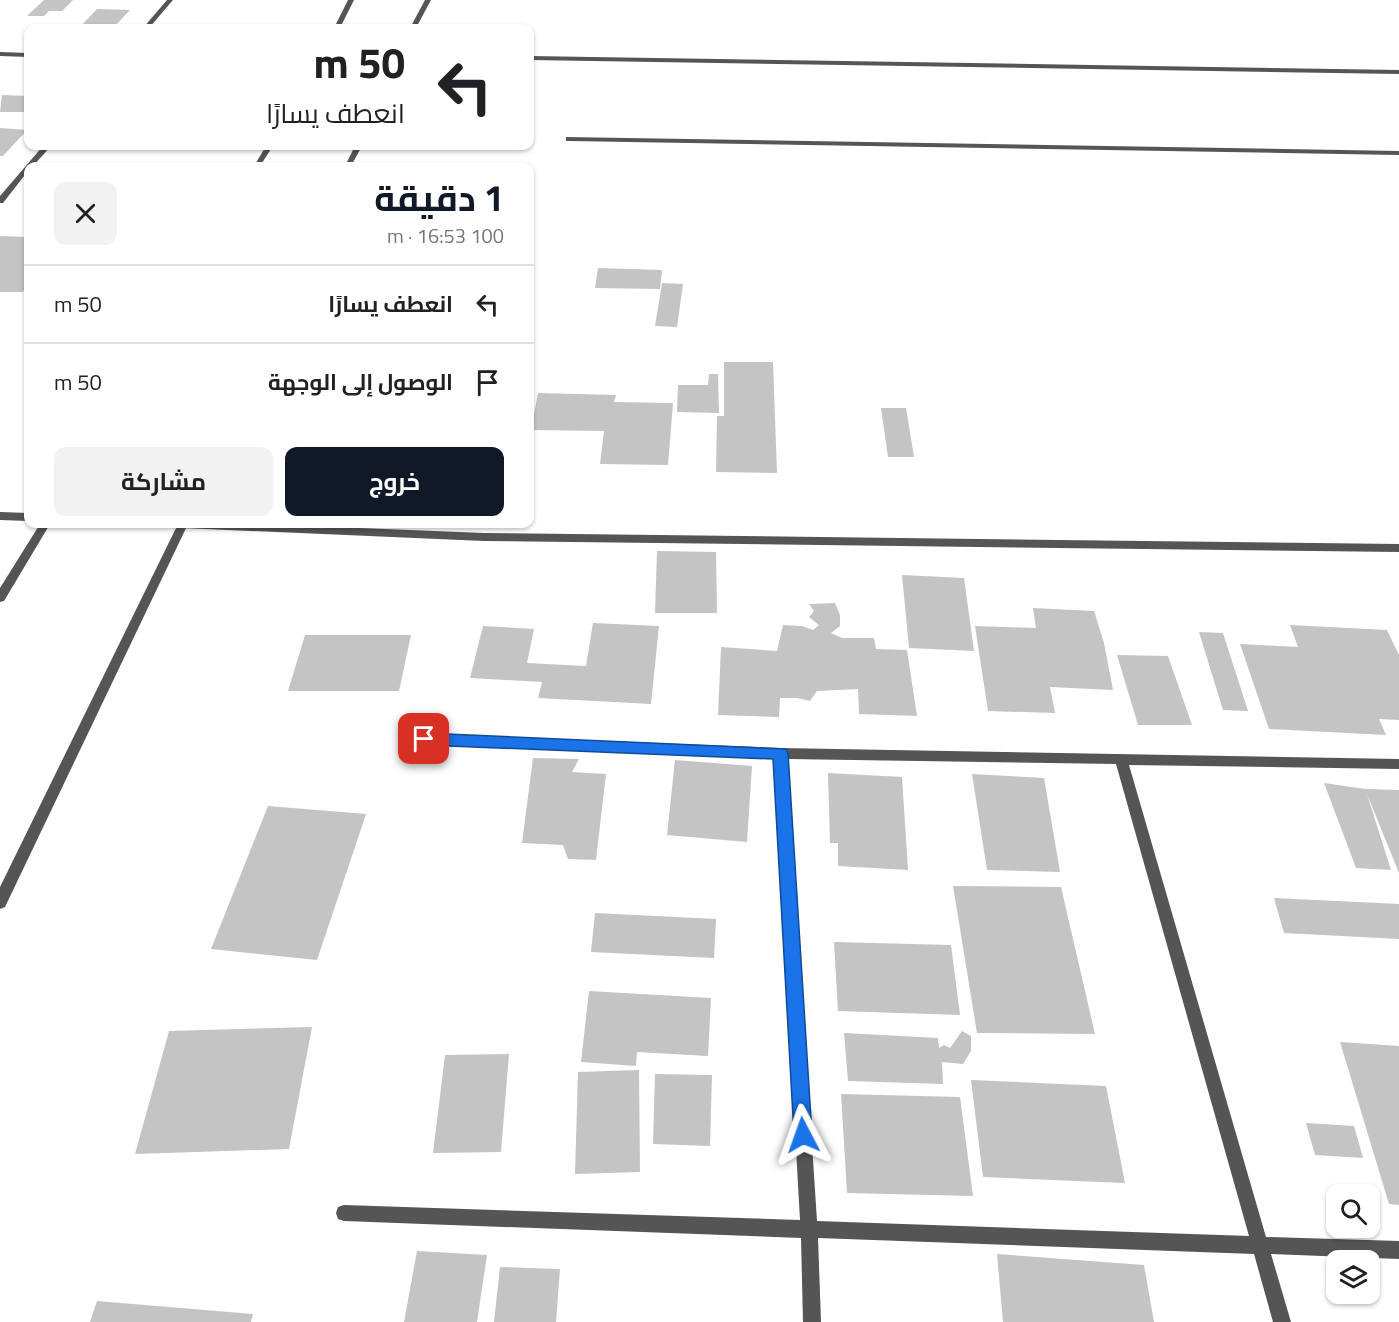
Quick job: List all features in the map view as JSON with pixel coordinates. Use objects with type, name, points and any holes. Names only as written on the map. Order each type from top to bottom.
[{"type":"street","points":[[149,24],[170,0]]},
{"type":"street","points":[[339,24],[351,0]]},
{"type":"street","points":[[415,24],[428,0]]},
{"type":"street","points":[[0,54],[24,55]]},
{"type":"street","points":[[534,58],[1399,72]]},
{"type":"street","points":[[569,139],[1399,153]]},
{"type":"street","points":[[33,162],[44,150]]},
{"type":"street","points":[[0,201],[24,173]]},
{"type":"street","points":[[0,516],[24,517]]},
{"type":"street","points":[[0,598],[43,528]]},
{"type":"street","points":[[0,902],[180,528]]},
{"type":"street","points":[[275,528],[484,537],[1399,548]]},
{"type":"street","points":[[424,739],[780,753],[1399,764]]},
{"type":"street","points":[[780,753],[809,1230],[812,1322]]},
{"type":"street","points":[[1121,759],[1282,1322]]},
{"type":"street","points":[[344,1214],[1399,1250]]},
{"type":"building","points":[[44,0],[73,0],[62,11],[49,11],[44,16],[27,16]]},
{"type":"building","points":[[97,9],[130,10],[117,24],[83,24]]},
{"type":"building","points":[[2,95],[24,96],[24,112],[0,112]]},
{"type":"building","points":[[0,128],[24,130],[24,133],[3,156],[0,156]]},
{"type":"building","points":[[0,236],[24,237],[24,290],[0,292]]},
{"type":"building","points":[[598,268],[662,270],[660,289],[595,288]]},
{"type":"building","points":[[662,283],[683,284],[677,327],[655,326]]},
{"type":"building","points":[[724,362],[773,362],[777,473],[716,472],[717,416],[724,416]]},
{"type":"building","points":[[709,374],[718,374],[719,413],[677,412],[678,385],[708,385]]},
{"type":"building","points":[[538,393],[616,395],[614,402],[673,403],[668,465],[600,464],[604,431],[534,430]]},
{"type":"building","points":[[881,408],[906,408],[914,457],[888,457]]},
{"type":"building","points":[[657,551],[716,552],[717,613],[655,613]]},
{"type":"building","points":[[902,575],[964,578],[974,651],[909,648]]},
{"type":"building","points":[[835,603],[840,615],[840,626],[831,633],[842,638],[874,638],[876,649],[907,650],[917,716],[859,714],[858,689],[817,691],[810,701],[780,698],[779,717],[718,715],[721,647],[777,651],[783,625],[802,626],[813,630],[819,625],[809,617],[814,611],[809,604]]},
{"type":"building","points":[[1033,608],[1094,611],[1104,643],[1113,690],[1050,687],[1055,713],[988,711],[975,626],[1036,628]]},
{"type":"building","points":[[593,623],[659,626],[651,704],[538,698],[542,682],[470,678],[483,626],[534,629],[527,663],[586,666]]},
{"type":"building","points":[[1290,625],[1387,630],[1399,655],[1399,720],[1379,719],[1386,735],[1269,729],[1240,644],[1298,647]]},
{"type":"building","points":[[1199,632],[1223,633],[1248,711],[1223,710]]},
{"type":"building","points":[[305,635],[411,635],[399,691],[288,691]]},
{"type":"building","points":[[1117,655],[1168,656],[1192,725],[1138,725]]},
{"type":"building","points":[[533,758],[579,759],[572,772],[606,774],[596,860],[568,859],[563,845],[522,843]]},
{"type":"building","points":[[675,760],[752,766],[747,842],[667,835]]},
{"type":"building","points":[[828,773],[902,777],[908,870],[838,866],[838,843],[830,843]]},
{"type":"building","points":[[972,774],[1044,778],[1060,872],[987,870]]},
{"type":"building","points":[[1324,783],[1365,789],[1399,790],[1399,873],[1367,794],[1391,870],[1356,868]]},
{"type":"building","points":[[268,806],[366,814],[317,960],[211,949]]},
{"type":"building","points":[[953,886],[1061,887],[1095,1034],[977,1033]]},
{"type":"building","points":[[1274,898],[1399,904],[1399,939],[1284,933]]},
{"type":"building","points":[[595,913],[716,919],[714,958],[591,952]]},
{"type":"building","points":[[834,942],[951,945],[960,1015],[838,1011]]},
{"type":"building","points":[[589,991],[711,998],[708,1056],[637,1052],[636,1066],[581,1062]]},
{"type":"building","points":[[312,1027],[289,1149],[135,1154],[169,1031]]},
{"type":"building","points":[[962,1031],[971,1036],[971,1051],[963,1064],[942,1062],[943,1084],[848,1081],[844,1033],[938,1038],[939,1048],[944,1045],[950,1048]]},
{"type":"building","points":[[1340,1042],[1399,1046],[1399,1205],[1389,1204]]},
{"type":"building","points":[[509,1054],[501,1152],[433,1153],[445,1055]]},
{"type":"building","points":[[639,1070],[640,1172],[575,1174],[578,1072]]},
{"type":"building","points":[[655,1074],[712,1075],[710,1146],[653,1144]]},
{"type":"building","points":[[971,1080],[1106,1086],[1125,1183],[983,1177]]},
{"type":"building","points":[[841,1094],[960,1097],[973,1196],[847,1193]]},
{"type":"building","points":[[1306,1123],[1354,1126],[1363,1158],[1315,1155]]},
{"type":"building","points":[[417,1251],[487,1255],[477,1322],[404,1322]]},
{"type":"building","points":[[997,1254],[1144,1265],[1154,1322],[1003,1322]]},
{"type":"building","points":[[500,1267],[560,1269],[556,1322],[494,1322]]},
{"type":"building","points":[[97,1301],[253,1314],[251,1322],[90,1322]]},
{"type":"route","points":[[424,739],[780,753],[803,1135]]}]
